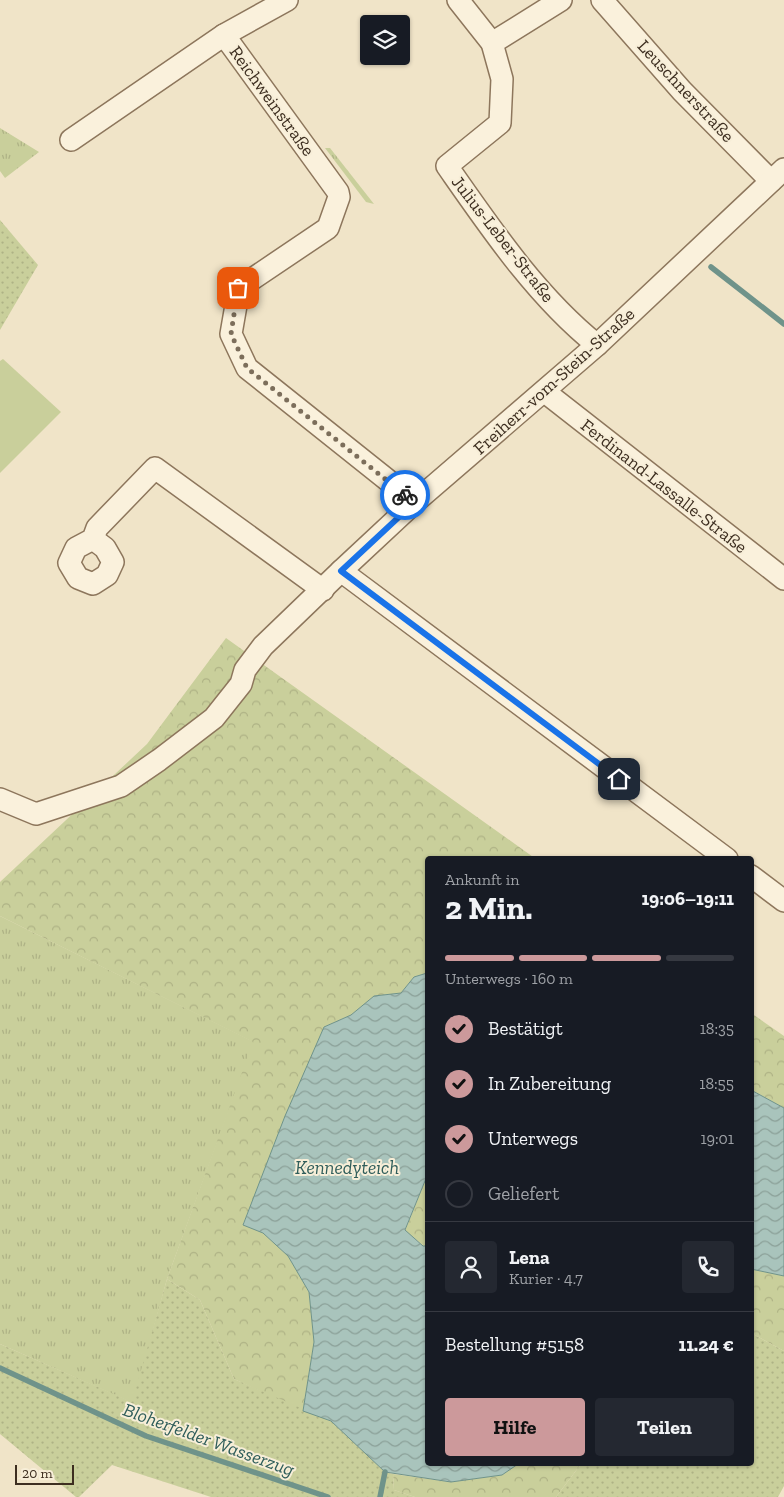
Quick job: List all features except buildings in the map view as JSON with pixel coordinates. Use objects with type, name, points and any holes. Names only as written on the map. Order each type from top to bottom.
[{"type":"street","points":[[224,35],[288,0]]},
{"type":"street","points":[[458,0],[492,43],[560,0]]},
{"type":"street","name":"Leuschnerstraße","points":[[602,0],[682,91],[778,175]]},
{"type":"street","name":"Reichweinstraße","points":[[71,140],[224,35],[338,192],[328,228],[238,288],[231,334],[247,368],[415,502]]},
{"type":"street","name":"Julius-Leber-Straße","points":[[492,43],[502,79],[500,123],[446,166],[511,254],[576,328],[597,345]]},
{"type":"street","name":"Freiherr-vom-Stein-Straße","points":[[0,799],[36,814],[122,786],[214,718],[241,684],[245,670],[263,646],[415,502],[545,392],[778,175]]},
{"type":"street","name":"Ferdinand-Lassalle-Straße","points":[[545,392],[784,579]]},
{"type":"street","points":[[93,539],[97,528],[155,468],[323,590]]},
{"type":"street","points":[[341,571],[723,856]]},
{"type":"street","points":[[754,878],[784,901]]},
{"type":"green space","points":[[0,128],[39,152],[5,178],[0,171]]},
{"type":"green space","points":[[325,148],[330,148],[374,204],[366,202]]},
{"type":"green space","points":[[0,220],[38,265],[0,330]]},
{"type":"green space","points":[[3,359],[61,412],[0,473],[0,361]]},
{"type":"green space","points":[[226,638],[532,856],[425,856],[425,974],[414,977],[401,993],[374,996],[351,1015],[324,1027],[243,1224],[263,1233],[288,1256],[309,1292],[314,1342],[303,1411],[234,1379],[200,1300],[167,1279],[253,1042],[0,916],[0,882],[147,744]]},
{"type":"green space","points":[[0,916],[254,1042],[167,1279],[133,1403],[0,1344]]},
{"type":"green space","points":[[754,1015],[784,1036],[784,1108],[754,1092]]},
{"type":"green space","points":[[425,1181],[425,1246],[405,1231]]},
{"type":"green space","points":[[754,1270],[784,1276],[784,1351],[754,1335]]},
{"type":"green space","points":[[167,1279],[200,1300],[234,1379],[331,1421],[385,1472],[393,1474],[394,1490],[415,1497],[211,1497],[112,1465],[79,1497],[76,1497],[0,1434],[0,1344],[132,1402]]},
{"type":"green space","points":[[754,1335],[784,1351],[784,1486],[778,1497],[556,1497],[579,1466],[754,1466]]},
{"type":"green space","points":[[515,1466],[579,1466],[556,1497],[415,1497],[394,1490],[393,1474],[451,1482],[502,1475]]},
{"type":"water","name":"Kennedyteich","points":[[425,974],[425,1181],[405,1230],[425,1246],[425,1466],[515,1466],[502,1475],[451,1482],[385,1472],[331,1421],[303,1411],[314,1342],[309,1292],[288,1256],[263,1233],[243,1225],[285,1116],[324,1027],[351,1015],[374,996],[401,993],[414,977]]},
{"type":"water","points":[[754,1092],[784,1108],[784,1276],[754,1270]]},
{"type":"waterway","points":[[711,267],[784,324]]},
{"type":"waterway","name":"Bloherfelder Wasserzug","points":[[0,1368],[146,1436],[328,1497]]},
{"type":"waterway","points":[[380,1497],[385,1472]]},
{"type":"way so far","points":[[238,288],[231,334],[247,368],[405,495]]},
{"type":"route","points":[[405,495],[415,502],[341,571],[619,779]]}]
